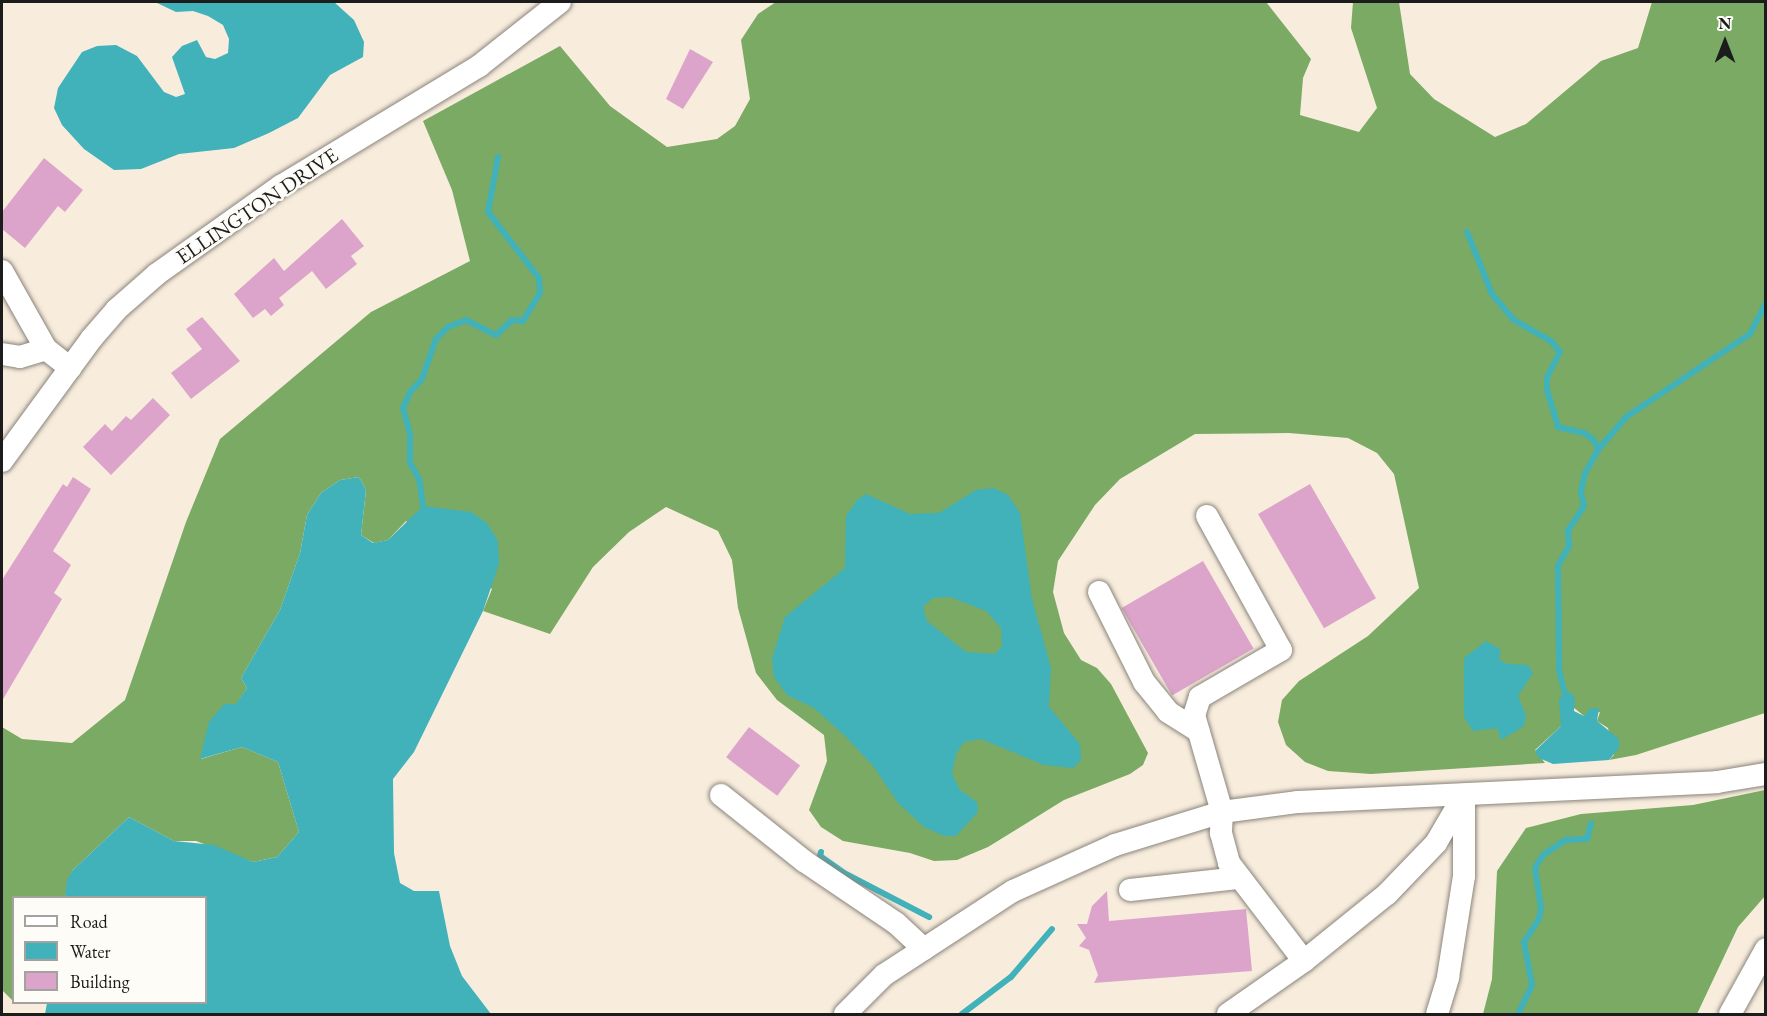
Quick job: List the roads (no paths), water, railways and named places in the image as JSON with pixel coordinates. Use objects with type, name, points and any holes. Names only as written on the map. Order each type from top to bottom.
[{"type":"street","name":"ELLINGTON DRIVE","points":[[2,461],[116,310],[182,255],[281,186],[478,66],[560,2]]},
{"type":"street","points":[[5,286],[46,349],[70,368]]},
{"type":"street","points":[[2,354],[20,357],[46,349]]},
{"type":"street","points":[[1207,516],[1281,650],[1200,697],[1194,715],[1222,812],[1221,833],[1229,863],[1304,962]]},
{"type":"street","points":[[1099,592],[1144,682],[1168,712],[1198,731]]},
{"type":"street","points":[[845,1014],[884,975],[987,906],[1050,872],[1115,845],[1222,812],[1298,802],[1717,782],[1766,774]]},
{"type":"street","points":[[721,795],[804,861],[896,923],[924,949]]},
{"type":"street","points":[[1228,1014],[1304,962],[1410,872],[1436,843],[1464,795]]},
{"type":"street","points":[[1437,1014],[1448,977],[1464,876],[1464,795]]},
{"type":"street","points":[[1130,890],[1239,878]]},
{"type":"street","points":[[1730,1014],[1766,949]]},
{"type":"water","points":[[155,2],[334,2],[354,20],[364,42],[363,57],[330,75],[298,118],[269,133],[234,148],[179,154],[141,169],[114,170],[84,149],[62,125],[54,108],[58,88],[82,52],[97,46],[116,45],[137,56],[164,92],[176,97],[185,94],[172,57],[182,46],[197,40],[206,57],[215,59],[228,53],[229,39],[223,25],[208,16],[193,11],[176,12]]},
{"type":"water","points":[[359,477],[366,490],[361,535],[373,543],[388,540],[423,506],[471,512],[487,523],[498,541],[499,564],[483,611],[414,752],[393,779],[394,853],[400,883],[414,891],[439,891],[450,946],[462,976],[491,1014],[45,1014],[47,1004],[207,1004],[207,896],[65,896],[67,881],[72,871],[129,817],[174,841],[214,845],[253,862],[277,857],[299,832],[278,762],[242,747],[200,759],[209,722],[224,704],[236,704],[247,688],[241,678],[280,610],[300,553],[307,515],[321,493],[340,480]]},
{"type":"water","points":[[993,488],[1008,495],[1020,513],[1032,599],[1051,668],[1049,707],[1080,744],[1081,760],[1073,768],[1044,765],[981,739],[964,742],[956,754],[952,774],[960,790],[977,802],[978,812],[956,836],[944,836],[924,827],[898,803],[874,767],[814,708],[787,695],[774,677],[772,659],[785,617],[845,568],[846,516],[857,500],[866,494],[910,514],[939,513],[976,490]],"holes":[[[950,597],[986,611],[1001,628],[1002,646],[995,654],[966,652],[927,621],[923,607],[933,598]]]},
{"type":"water","points":[[1486,641],[1501,650],[1499,659],[1507,664],[1528,665],[1533,673],[1518,696],[1526,716],[1524,726],[1501,740],[1497,728],[1473,731],[1464,717],[1464,658]]},
{"type":"water","points":[[1570,692],[1575,698],[1574,711],[1584,716],[1591,708],[1599,708],[1597,721],[1619,739],[1619,748],[1609,760],[1553,764],[1539,758],[1535,751],[1561,726],[1559,698]]},
{"type":"waterway","points":[[423,506],[419,479],[410,463],[410,434],[403,408],[410,392],[422,379],[436,339],[448,327],[466,320],[496,335],[512,320],[523,321],[540,293],[539,278],[488,212],[498,157]]},
{"type":"waterway","points":[[1467,232],[1492,294],[1514,320],[1551,341],[1560,352],[1547,377],[1547,390],[1558,427],[1584,433],[1594,440],[1598,450],[1585,473],[1581,492],[1584,506],[1568,531],[1569,546],[1558,566],[1559,670],[1565,694]]},
{"type":"waterway","points":[[1598,450],[1626,417],[1750,334],[1766,303]]},
{"type":"waterway","points":[[1518,1014],[1532,985],[1524,942],[1539,919],[1541,908],[1535,868],[1543,855],[1565,840],[1587,839],[1591,824]]},
{"type":"waterway","points":[[821,852],[820,856],[844,873],[929,917]]},
{"type":"waterway","points":[[962,1014],[1011,977],[1052,929]]}]
